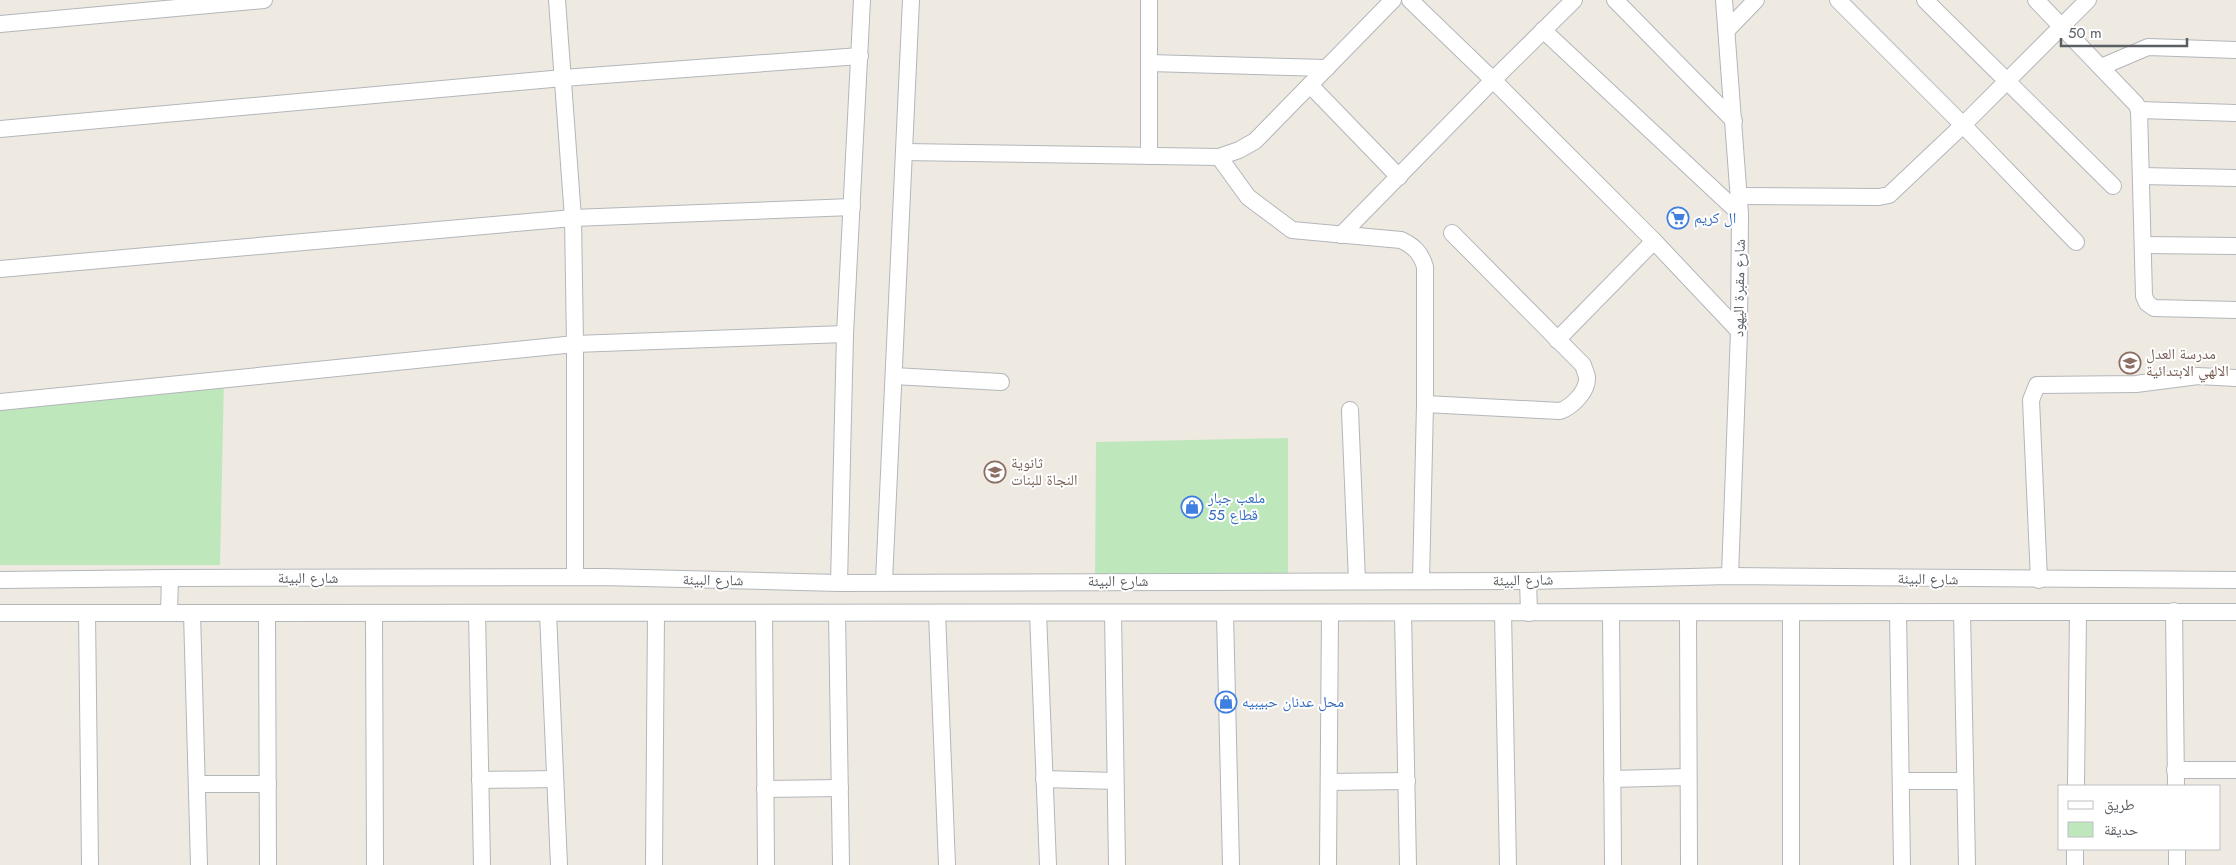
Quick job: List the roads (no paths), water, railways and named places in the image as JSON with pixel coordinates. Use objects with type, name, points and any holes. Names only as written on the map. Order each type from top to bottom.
[{"type":"street","points":[[0,24],[264,0]]},
{"type":"street","points":[[557,0],[573,218],[575,577]]},
{"type":"street","points":[[839,583],[845,334],[862,0]]},
{"type":"street","points":[[884,581],[911,0]]},
{"type":"street","points":[[1149,0],[1149,156]]},
{"type":"street","points":[[904,152],[1219,157],[1239,150],[1255,141],[1393,0]]},
{"type":"street","points":[[1410,0],[1494,80],[1654,241],[1739,331]]},
{"type":"street","points":[[1341,235],[1574,0]]},
{"type":"street","points":[[1614,0],[1734,121]]},
{"type":"street","name":"شارع مقبرة اليهود","points":[[1724,0],[1740,214],[1739,331],[1730,576]]},
{"type":"street","points":[[1727,30],[1756,0]]},
{"type":"street","points":[[1838,0],[2076,242]]},
{"type":"street","points":[[1924,0],[2113,186]]},
{"type":"street","points":[[2036,0],[2136,104],[2139,110],[2144,296],[2146,303],[2154,308],[2236,310]]},
{"type":"street","points":[[1739,196],[1879,197],[1889,195],[1963,125],[2088,0]]},
{"type":"street","points":[[1543,30],[1740,214]]},
{"type":"street","points":[[2101,67],[2148,47],[2236,50]]},
{"type":"street","points":[[0,129],[563,78],[860,56]]},
{"type":"street","points":[[1149,63],[1327,68]]},
{"type":"street","points":[[1310,85],[1399,177]]},
{"type":"street","points":[[2139,110],[2236,113]]},
{"type":"street","points":[[1219,157],[1248,197],[1292,230],[1401,240],[1410,244],[1422,258],[1425,267],[1425,404],[1421,580]]},
{"type":"street","points":[[2141,176],[2236,178]]},
{"type":"street","points":[[0,269],[573,218],[852,207]]},
{"type":"street","points":[[1425,404],[1560,411],[1569,408],[1586,388],[1587,377],[1583,365],[1452,234]]},
{"type":"street","points":[[1557,340],[1654,241]]},
{"type":"street","points":[[2143,246],[2236,246]]},
{"type":"street","points":[[0,402],[575,344],[845,334]]},
{"type":"street","points":[[894,376],[1001,382]]},
{"type":"street","points":[[2038,580],[2031,400],[2037,385],[2136,384],[2198,376],[2236,378]]},
{"type":"street","points":[[1350,410],[1357,581]]},
{"type":"street","name":"شارع البيئة","points":[[0,580],[575,577],[839,583],[884,581],[1528,580],[1730,576],[2038,580],[2236,580]]},
{"type":"street","points":[[169,613],[170,578]]},
{"type":"street","points":[[1528,580],[1529,613]]},
{"type":"street","points":[[2174,611],[2175,778],[2236,770]]},
{"type":"street","points":[[1898,612],[1902,865]]},
{"type":"street","points":[[1962,612],[1967,865]]},
{"type":"street","points":[[2076,785],[2078,612]]},
{"type":"street","points":[[0,613],[1402,614],[2236,612]]},
{"type":"street","points":[[87,613],[90,865]]},
{"type":"street","points":[[192,613],[199,865]]},
{"type":"street","points":[[267,613],[268,865]]},
{"type":"street","points":[[374,613],[375,865]]},
{"type":"street","points":[[476,613],[482,865]]},
{"type":"street","points":[[548,613],[558,865]]},
{"type":"street","points":[[654,865],[656,613]]},
{"type":"street","points":[[764,613],[766,865]]},
{"type":"street","points":[[837,613],[841,865]]},
{"type":"street","points":[[937,613],[947,865]]},
{"type":"street","points":[[1038,613],[1048,865]]},
{"type":"street","points":[[1113,613],[1117,865]]},
{"type":"street","points":[[1503,613],[1508,865]]},
{"type":"street","points":[[1611,613],[1613,865]]},
{"type":"street","points":[[1688,613],[1689,865]]},
{"type":"street","points":[[1790,865],[1791,613]]},
{"type":"street","points":[[1225,614],[1231,865]]},
{"type":"street","points":[[1328,865],[1330,614]]},
{"type":"street","points":[[1402,614],[1408,865]]},
{"type":"street","points":[[1612,779],[1688,777]]},
{"type":"street","points":[[480,780],[555,779]]},
{"type":"street","points":[[1044,779],[1115,781]]},
{"type":"street","points":[[1328,782],[1406,781]]},
{"type":"street","points":[[1901,781],[1965,781]]},
{"type":"street","points":[[197,784],[268,784]]},
{"type":"street","points":[[765,789],[840,788]]},
{"type":"street","points":[[2075,850],[2075,865]]},
{"type":"street","points":[[2177,850],[2177,865]]},
{"type":"place","name":"ال كريم","points":[[1678,218]]},
{"type":"place","name":"مدرسة العدل الالهي الابتدائية","points":[[2130,363]]},
{"type":"place","name":"ثانوية النجاة للبنات","points":[[995,472]]},
{"type":"place","name":"ملعب جبار قطاع 55","points":[[1192,507]]},
{"type":"place","name":"محل عدنان حبيبيه","points":[[1226,702]]}]
